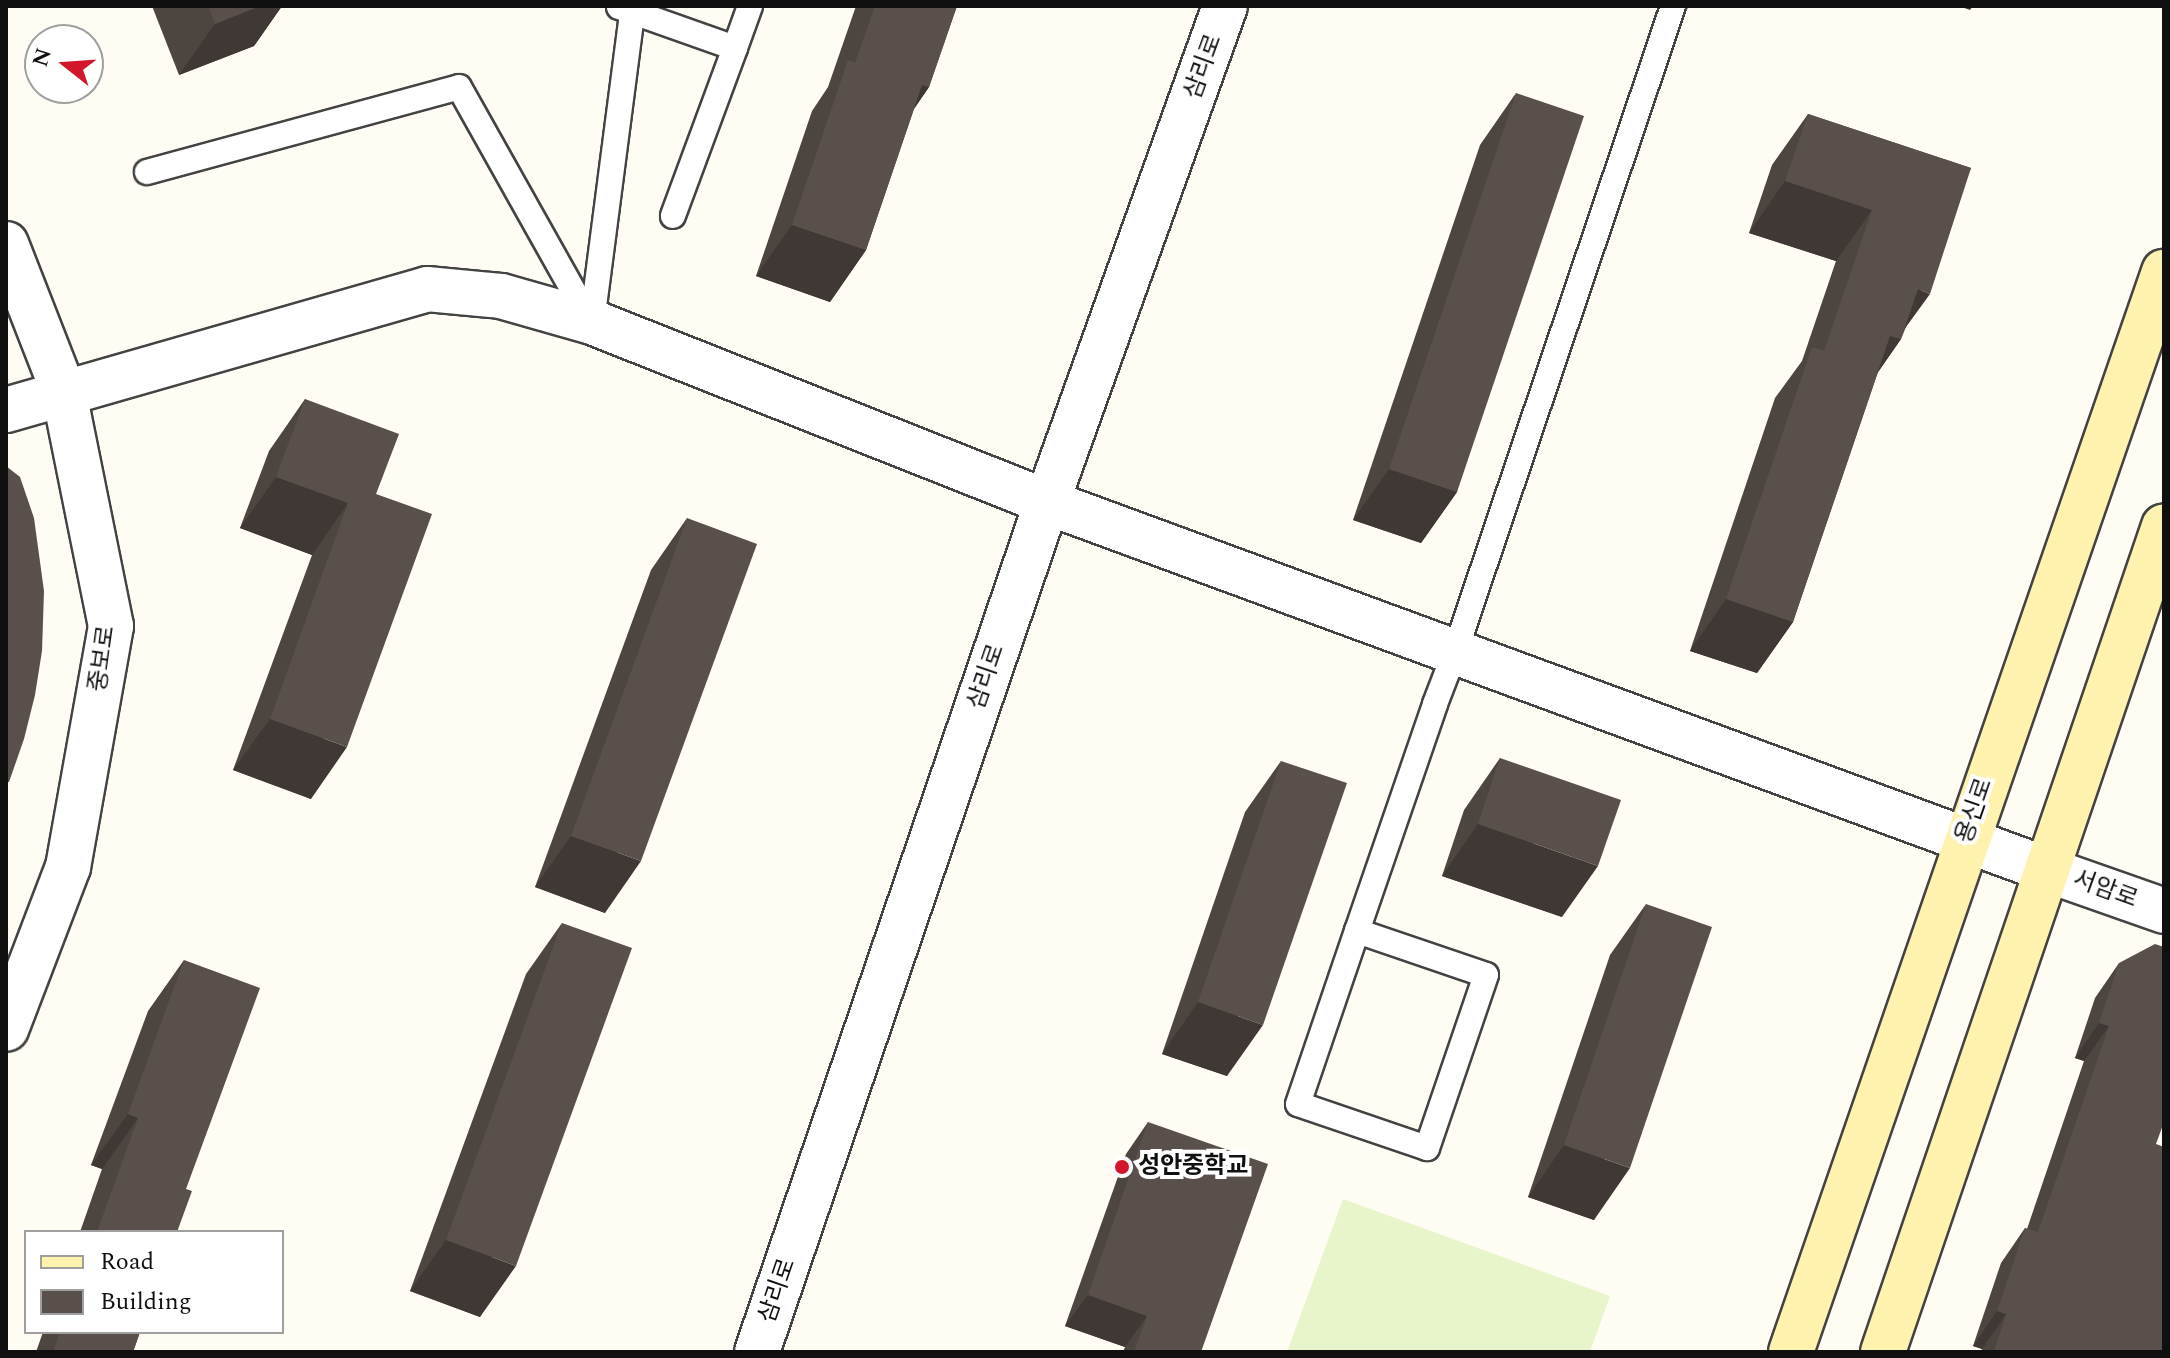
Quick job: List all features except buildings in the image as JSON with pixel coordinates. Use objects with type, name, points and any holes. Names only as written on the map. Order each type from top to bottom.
[{"type":"main road","name":"용신로","points":[[1791,1352],[2164,272]]},
{"type":"main road","points":[[1883,1352],[2164,526]]},
{"type":"street","name":"삼리로","points":[[757,1352],[1047,502],[1225,6]]},
{"type":"street","name":"중보로","points":[[6,244],[64,393],[111,626],[68,867],[6,1029]]},
{"type":"street","name":"서암로","points":[[6,410],[427,289],[501,296],[592,322],[1047,502],[1965,841],[2164,911]]},
{"type":"lane","points":[[673,216],[750,6]]},
{"type":"lane","points":[[1357,931],[1486,975],[1427,1148],[1298,1104],[1357,931],[1455,652],[1673,6]]},
{"type":"lane","points":[[592,322],[627,7],[735,48]]},
{"type":"lane","points":[[147,172],[459,87],[592,322]]},
{"type":"green space","points":[[1343,1199],[1610,1296],[1590,1352],[1287,1352]]},
{"type":"place","name":"성안중학교","points":[[1122,1167]]}]
